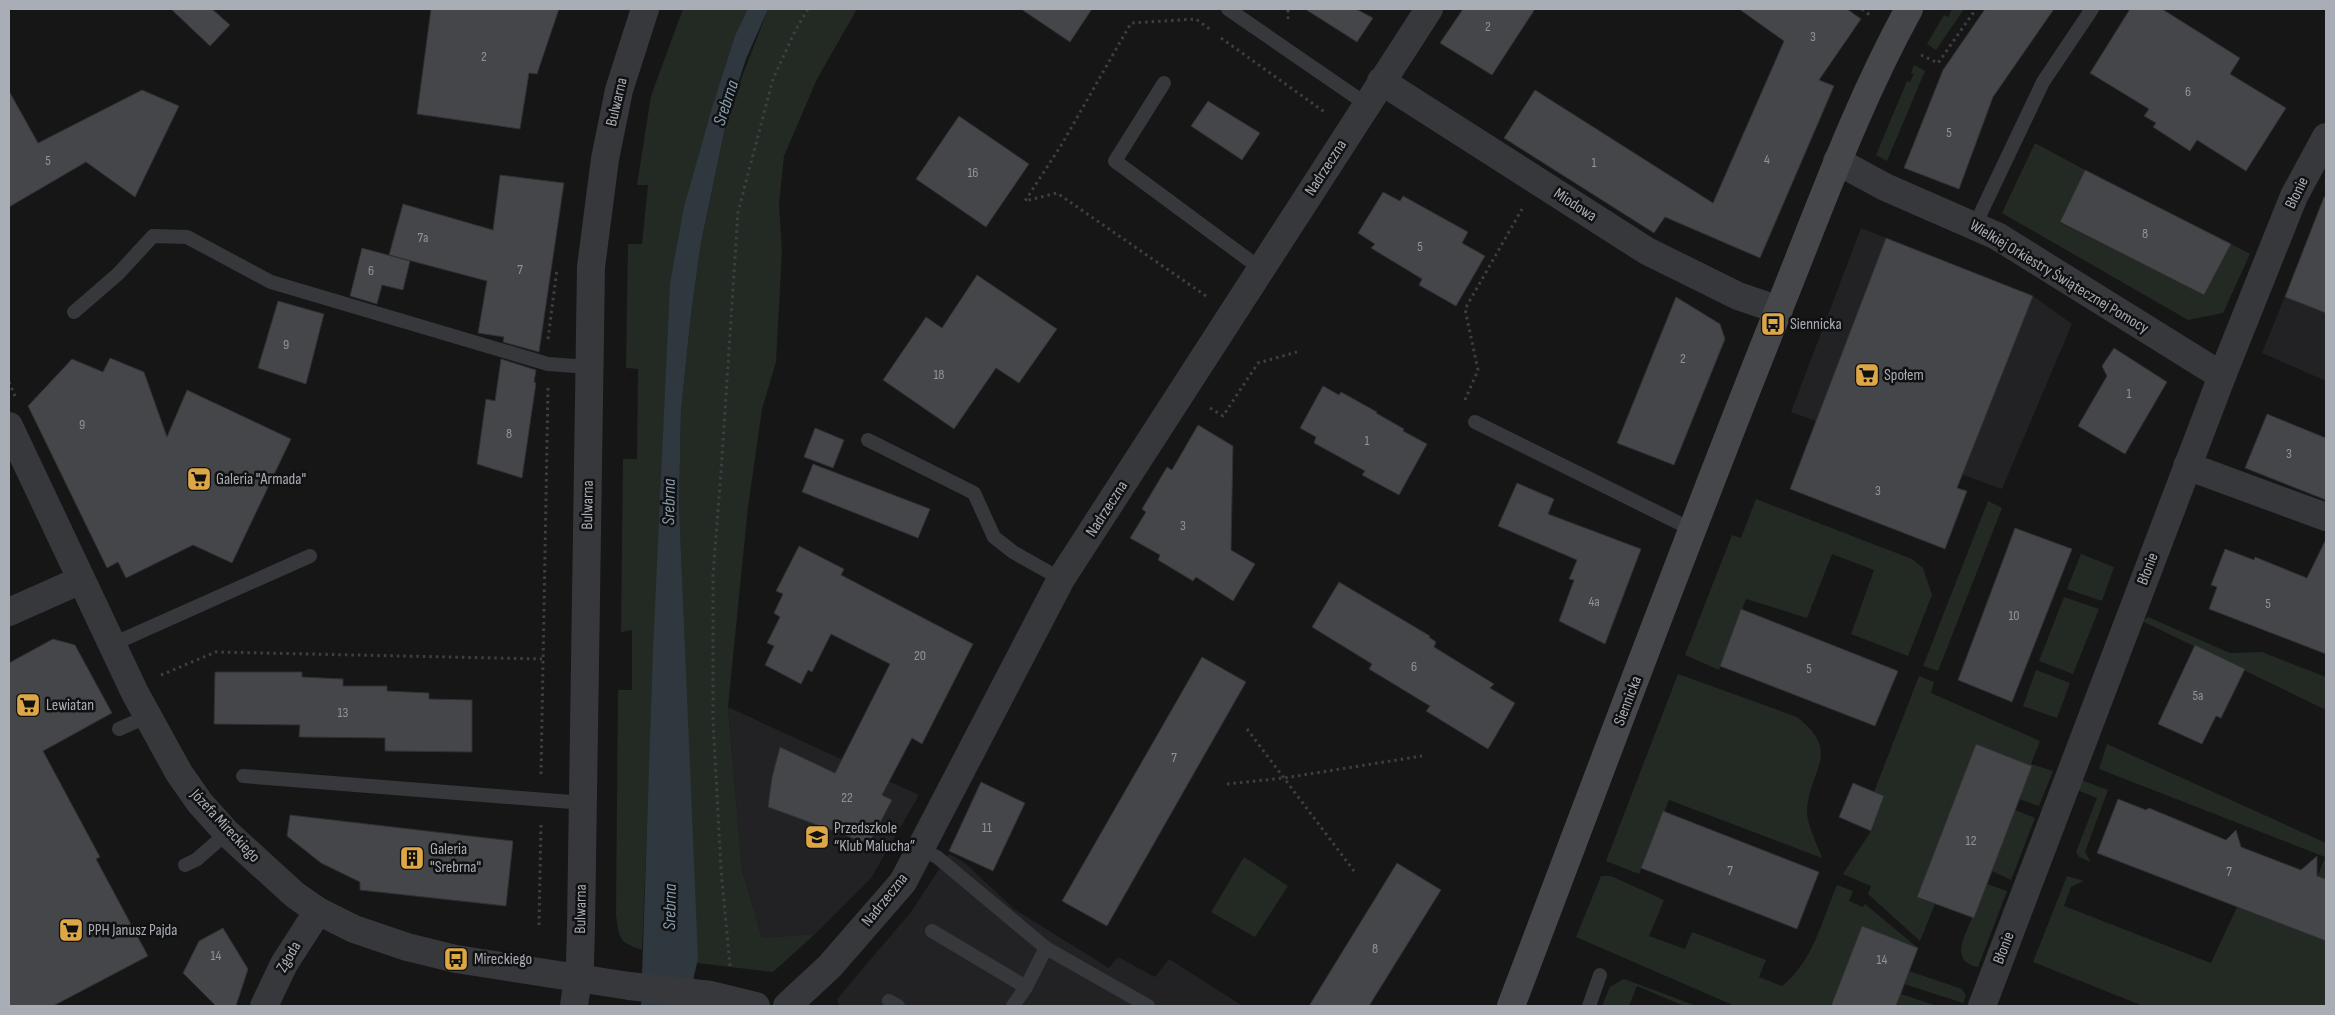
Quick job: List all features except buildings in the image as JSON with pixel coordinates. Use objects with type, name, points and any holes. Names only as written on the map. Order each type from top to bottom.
[{"type":"main road","name":"Siennicka","points":[[1511,1006],[1693,530],[1837,161],[1861,105],[1908,9]]},
{"type":"street","name":"Bulwarna","points":[[574,1006],[578,978],[584,803],[589,367],[592,267],[604,159],[619,90],[645,9]]},
{"type":"street","name":"Nadrzeczna","points":[[788,1006],[830,966],[903,882],[1061,579],[1429,9]]},
{"type":"street","name":"Miodowa","points":[[1381,81],[1647,251],[1738,296],[1779,310]]},
{"type":"street","name":"Błonie","points":[[1982,1006],[2222,376],[2294,196],[2326,138]]},
{"type":"street","name":"Wielkiej Orkiestry Świątecznej Pomocy","points":[[1837,161],[1885,188],[1997,236],[2222,376]]},
{"type":"street","name":"Józefa Mireckiego","points":[[9,426],[135,693],[179,773],[200,803],[227,833],[288,888],[318,911],[354,929],[407,947],[456,959],[629,986],[710,995],[756,1006]]},
{"type":"street","points":[[2187,466],[2326,517]]},
{"type":"street","points":[[9,612],[81,580]]},
{"type":"street","name":"Zgoda","points":[[264,1006],[284,964],[318,911]]},
{"type":"lane","points":[[1228,9],[1366,104]]},
{"type":"lane","points":[[1975,225],[2043,82],[2092,9]]},
{"type":"lane","points":[[1164,83],[1115,161],[1261,269]]},
{"type":"lane","points":[[74,312],[118,274],[153,236],[187,237],[271,282],[548,364],[589,367]]},
{"type":"lane","points":[[1475,422],[1693,530]]},
{"type":"lane","points":[[868,440],[974,493],[994,537],[1013,552],[1061,579]]},
{"type":"lane","points":[[113,644],[310,556]]},
{"type":"lane","points":[[119,729],[148,716]]},
{"type":"lane","points":[[243,776],[584,803]]},
{"type":"lane","points":[[184,866],[196,860],[227,833]]},
{"type":"lane","points":[[920,849],[937,857],[1046,948],[1148,1006]]},
{"type":"lane","points":[[932,931],[1026,987]]},
{"type":"lane","points":[[1013,1006],[1026,987],[1046,948]]},
{"type":"lane","points":[[1589,1006],[1600,975]]},
{"type":"path","points":[[730,971],[721,870],[713,720],[713,575],[722,472],[738,212],[773,79],[795,31],[808,9]]},
{"type":"path","points":[[1464,402],[1478,370],[1465,309],[1522,209]]},
{"type":"path","points":[[539,925],[548,334],[558,262]]},
{"type":"path","points":[[156,677],[216,652],[542,659]]},
{"type":"path","points":[[1248,729],[1354,871]]},
{"type":"path","points":[[1227,784],[1284,778],[1422,756]]},
{"type":"shaded area","points":[[683,9],[750,9],[670,283],[642,950],[624,942],[619,935],[616,915],[618,690],[632,690],[632,630],[621,632],[623,459],[637,459],[638,369],[626,368],[628,244],[642,244],[648,185],[637,185],[651,96]]},
{"type":"shaded area","points":[[768,9],[857,9],[817,79],[784,156],[779,205],[782,251],[776,362],[762,409],[748,507],[728,707],[742,870],[762,938],[815,934],[773,972],[697,963],[679,505],[681,410],[701,243],[728,113]]},
{"type":"shaded area","points":[[1952,9],[1964,9],[1936,50],[1927,44],[1944,15],[1948,17]]},
{"type":"shaded area","points":[[1914,65],[1925,71],[1887,161],[1876,155],[1907,81],[1910,82],[1914,74],[1911,73]]},
{"type":"shaded area","points":[[2035,143],[2085,170],[2060,223],[2204,295],[2231,244],[2250,254],[2223,313],[2188,320],[2002,213]]},
{"type":"shaded area","points":[[2326,212],[2326,381],[2262,353],[2316,219]]},
{"type":"shaded area","points":[[1861,228],[2033,296],[2072,324],[2002,489],[1791,412]]},
{"type":"shaded area","points":[[1756,499],[1912,559],[1923,568],[1932,595],[1908,656],[1851,634],[1874,570],[1832,554],[1807,618],[1746,599],[1719,670],[1685,655],[1732,535],[1741,538]]},
{"type":"shaded area","points":[[1988,501],[2002,508],[1938,671],[1923,666]]},
{"type":"shaded area","points":[[2081,554],[2114,567],[2102,601],[2067,589]]},
{"type":"shaded area","points":[[2064,597],[2099,609],[2073,674],[2039,661]]},
{"type":"shaded area","points":[[2148,617],[2230,653],[2262,652],[2326,677],[2326,710],[2142,621]]},
{"type":"shaded area","points":[[2036,670],[2070,683],[2057,718],[2023,706]]},
{"type":"shaded area","points":[[1678,674],[1797,717],[1811,730],[1818,741],[1821,751],[1820,762],[1809,796],[1807,815],[1822,858],[1669,800],[1639,874],[1606,861]]},
{"type":"shaded area","points":[[1919,676],[1934,682],[1931,693],[2040,741],[2031,764],[2053,771],[2039,806],[2019,799],[2032,766],[1976,745],[1917,897],[1935,904],[1920,941],[1868,894],[1871,886],[1843,874],[1871,831],[1884,797],[1874,792]]},
{"type":"shaded area","name":"Przedszkole “Klub Malucha”","points":[[728,707],[919,795],[871,878],[815,934],[762,938],[742,870]]},
{"type":"shaded area","points":[[2107,744],[2326,843],[2326,881],[2317,878],[2325,857],[2099,769]]},
{"type":"shaded area","points":[[2076,778],[2108,790],[2085,852],[2091,862],[2079,857],[2076,852],[2097,798],[2072,788]]},
{"type":"shaded area","points":[[2015,810],[2035,818],[2011,880],[1992,871]]},
{"type":"shaded area","points":[[949,854],[965,863],[1014,909],[1109,968],[1118,957],[1155,977],[1169,959],[1243,1006],[839,1006],[837,999],[911,912]]},
{"type":"shaded area","points":[[1244,857],[1288,886],[1255,937],[1211,912]]},
{"type":"shaded area","points":[[1601,876],[1611,876],[1664,900],[1649,936],[1685,949],[1692,932],[1766,960],[1759,977],[1782,986],[1802,965],[1809,953],[1816,940],[1837,885],[1853,891],[1849,901],[1863,907],[1865,904],[1918,948],[1862,927],[1831,1006],[1735,1006],[1576,937]]},
{"type":"shaded area","points":[[2067,876],[2084,881],[2071,887],[2064,906],[2211,963],[2237,907],[2326,941],[2326,1006],[2143,1006],[2033,962]]},
{"type":"shaded area","points":[[1987,884],[2007,891],[1978,967],[1966,962],[1962,957],[1961,949]]},
{"type":"shaded area","points":[[1909,971],[1962,989],[1966,996],[1963,1003],[1904,984]]},
{"type":"shaded area","points":[[1624,979],[1695,1006],[1684,1006],[1637,986],[1629,1006],[1602,1006],[1610,987]]},
{"type":"shaded area","points":[[1901,994],[1937,1006],[1896,1006]]},
{"type":"water","name":"Srebrna","points":[[748,9],[768,9],[746,59],[728,113],[701,243],[681,410],[679,505],[698,959],[687,1006],[641,1006],[653,651],[670,283],[684,207],[712,108],[735,36]]},
{"type":"place","name":"Siennicka","points":[[1773,324]]},
{"type":"place","name":"Społem","points":[[1867,375]]},
{"type":"place","name":"Galeria \"Armada\"","points":[[199,479]]},
{"type":"place","name":"Lewiatan","points":[[28,705]]},
{"type":"place","name":"Przedszkole “Klub Malucha”","points":[[817,837]]},
{"type":"place","name":"Galeria \"Srebrna\"","points":[[412,858]]},
{"type":"place","name":"PPH Janusz Pajda","points":[[71,930]]},
{"type":"place","name":"Mireckiego","points":[[456,959]]}]
